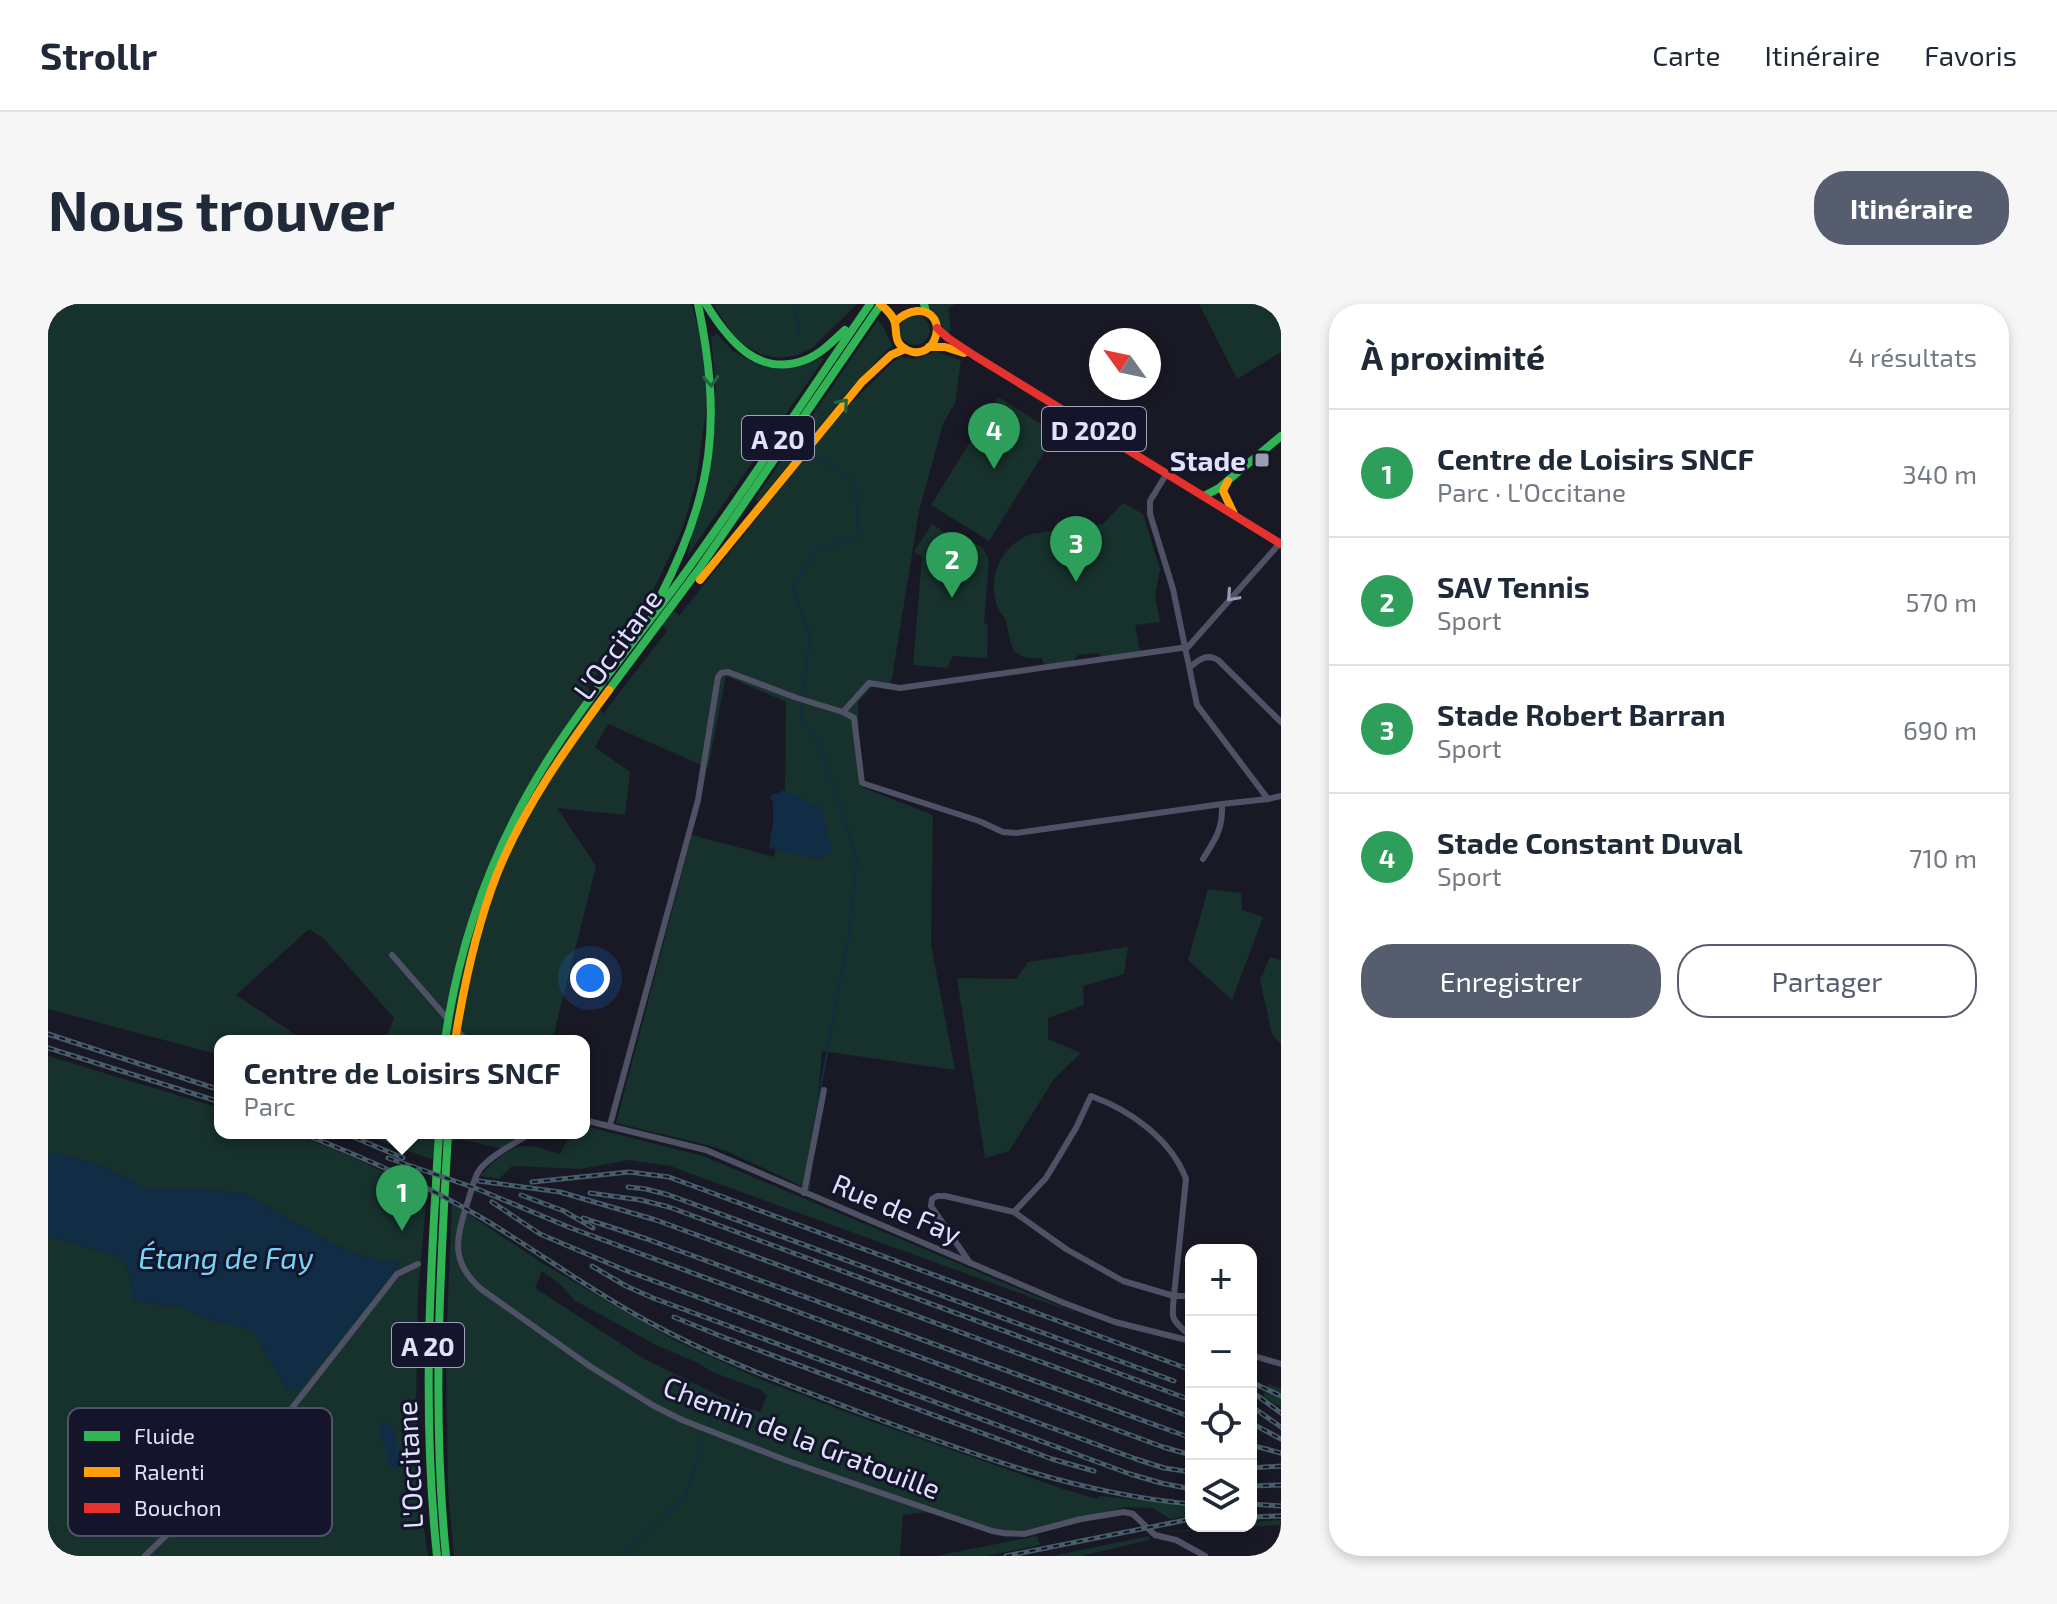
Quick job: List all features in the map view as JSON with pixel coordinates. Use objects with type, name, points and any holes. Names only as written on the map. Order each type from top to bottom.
[{"type":"main road","points":[[639,634],[687,541],[707,472],[713,413],[712,389],[710,361],[698,304]]},
{"type":"main road","points":[[706,304],[724,334],[736,347],[765,362],[782,364],[818,355],[868,305]]},
{"type":"main road","points":[[881,304],[895,322]]},
{"type":"main road","name":"L'Occitane","points":[[456,1035],[482,918],[520,825],[563,754],[662,621],[881,304]]},
{"type":"main road","name":"L'Occitane","points":[[446,1035],[465,938],[482,889],[520,805],[554,750],[687,570],[868,305]]},
{"type":"main road","points":[[899,305],[909,309]]},
{"type":"main road","points":[[925,308],[934,318],[937,328],[935,340],[929,347],[917,352],[905,349],[896,340],[894,331],[895,322],[909,309],[925,308]]},
{"type":"main road","name":"D 2020","points":[[937,328],[975,356],[1280,544]]},
{"type":"main road","name":"D 2020","points":[[929,347],[945,347],[975,356]]},
{"type":"main road","points":[[662,621],[677,609],[862,382],[891,355],[905,349]]},
{"type":"main road","points":[[1214,502],[1228,481],[1281,436]]},
{"type":"main road","points":[[1204,496],[1221,490]]},
{"type":"main road","points":[[1221,490],[1234,514]]},
{"type":"main road","name":"L'Occitane","points":[[437,1556],[428,1456],[428,1365],[439,1139]]},
{"type":"main road","name":"L'Occitane","points":[[446,1556],[437,1394],[448,1139]]},
{"type":"street","points":[[1167,473],[1150,501],[1150,514],[1173,589],[1197,705],[1268,799]]},
{"type":"street","points":[[843,712],[869,683],[900,688],[1188,647],[1280,544]]},
{"type":"street","points":[[1190,667],[1203,657],[1218,660],[1281,722]]},
{"type":"street","points":[[610,1125],[698,800],[719,675],[724,672],[854,718],[862,783],[979,821],[1003,832],[1030,831],[1281,796]]},
{"type":"street","points":[[1203,859],[1223,822],[1222,804]]},
{"type":"street","points":[[392,955],[462,1035]]},
{"type":"street","points":[[804,1193],[824,1090]]},
{"type":"street","points":[[1014,1212],[1046,1178],[1091,1096],[1109,1103],[1149,1129],[1169,1148],[1186,1179],[1172,1313],[1174,1321],[1185,1333]]},
{"type":"street","name":"Rue de Fay","points":[[590,1121],[706,1150],[1040,1294],[1115,1322],[1185,1338]]},
{"type":"street","name":"Chemin de la Gratouille","points":[[522,1139],[496,1156],[476,1176],[459,1231],[459,1259],[469,1278],[481,1289],[591,1367],[654,1406],[788,1461],[992,1531],[1024,1534],[1081,1519],[1124,1512],[1133,1514],[1155,1535],[1176,1540],[1205,1556]]},
{"type":"street","points":[[970,1264],[931,1206],[932,1199],[937,1196],[1014,1212],[1066,1249],[1123,1281],[1174,1296],[1185,1296]]},
{"type":"street","points":[[292,1408],[397,1274],[418,1264]]},
{"type":"street","points":[[1257,1357],[1281,1364]]},
{"type":"street","points":[[145,1556],[166,1536]]},
{"type":"green space","points":[[48,304],[691,304],[699,328],[708,396],[696,483],[682,530],[653,591],[679,616],[838,416],[893,362],[900,357],[914,359],[936,352],[961,360],[955,403],[943,424],[919,511],[891,684],[872,687],[858,702],[859,786],[933,815],[931,945],[955,1070],[822,1051],[810,1190],[727,1151],[616,1123],[692,835],[774,857],[785,790],[786,702],[726,676],[708,768],[608,724],[595,747],[630,772],[625,815],[557,808],[596,866],[554,1035],[387,1035],[394,1018],[324,939],[309,929],[236,995],[296,1035],[214,1035],[214,1053],[48,1009]],"holes":[[[648,605],[667,631],[603,714],[587,687]]]},
{"type":"green space","points":[[713,304],[857,304],[812,348],[798,355],[780,358],[763,355],[737,342]]},
{"type":"green space","points":[[928,304],[955,304],[948,309],[951,330],[947,333]]},
{"type":"green space","points":[[1199,304],[1281,304],[1281,352],[1237,379]]},
{"type":"green space","points":[[915,315],[926,319],[930,330],[926,341],[915,345],[904,341],[900,330],[904,319]]},
{"type":"green space","points":[[878,320],[892,345],[851,388],[758,502],[755,499]]},
{"type":"green space","points":[[717,334],[733,351],[760,366],[795,368],[824,359],[688,555],[716,387],[711,337]]},
{"type":"green space","points":[[998,397],[1056,433],[989,541],[931,505]]},
{"type":"green space","points":[[1123,503],[1143,514],[1160,569],[1155,595],[1160,622],[1135,625],[1140,652],[1103,657],[1097,653],[1078,655],[1073,661],[1044,665],[1042,658],[1017,653],[995,597],[995,574],[1004,554],[1020,539],[1031,534],[1103,524]]},
{"type":"green space","points":[[932,524],[956,540],[979,545],[989,560],[984,624],[988,625],[987,658],[953,656],[947,668],[913,665],[922,557],[914,552]]},
{"type":"green space","points":[[1208,889],[1241,893],[1242,910],[1263,917],[1232,1000],[1188,960]]},
{"type":"green space","points":[[1128,947],[1124,974],[1083,986],[1084,1005],[1048,1018],[1048,1039],[1081,1053],[1054,1079],[1009,1151],[985,1158],[957,978],[1016,979],[1028,962]]},
{"type":"green space","points":[[1270,957],[1281,960],[1281,1045],[1272,1034],[1260,980]]},
{"type":"green space","points":[[48,1056],[214,1106],[214,1139],[306,1139],[427,1192],[418,1294],[415,1460],[428,1556],[48,1556],[48,1236],[122,1258],[134,1301],[180,1307],[207,1319],[252,1330],[286,1388],[297,1391],[394,1273],[401,1260],[381,1262],[334,1245],[246,1194],[143,1188],[110,1169],[70,1156],[48,1153]]},
{"type":"green space","points":[[590,1128],[703,1156],[1083,1316],[670,1166],[628,1160],[581,1169],[512,1166],[499,1179],[480,1176],[502,1156],[522,1146],[560,1154],[568,1139],[590,1139]]},
{"type":"green space","points":[[375,1139],[458,1139],[431,1159]]},
{"type":"green space","points":[[458,1139],[512,1139],[514,1142],[504,1149]]},
{"type":"green space","points":[[452,1203],[545,1265],[674,1340],[762,1380],[1060,1488],[1097,1499],[1100,1496],[1185,1505],[1185,1516],[1170,1519],[1153,1508],[1125,1507],[1007,1538],[928,1512],[903,1515],[900,1556],[454,1556],[448,1489],[446,1349]],"holes":[[[542,1271],[574,1300],[712,1372],[761,1390],[767,1396],[760,1412],[740,1406],[643,1358],[535,1288]]]},
{"type":"green space","points":[[1268,1384],[1281,1389],[1281,1407],[1263,1397]]},
{"type":"green space","points":[[1281,1520],[1281,1525],[1257,1527],[1257,1522]]},
{"type":"green space","points":[[1037,1536],[1040,1545],[986,1556],[935,1556]]},
{"type":"green space","points":[[1149,1536],[1150,1540],[1080,1556],[1052,1556]]},
{"type":"water","points":[[784,790],[821,808],[832,850],[825,858],[769,848],[773,825],[773,802],[770,798],[773,793]]},
{"type":"water","name":"Étang de Fay","points":[[48,1153],[70,1156],[110,1169],[143,1188],[246,1194],[334,1245],[381,1262],[401,1259],[394,1273],[298,1391],[286,1388],[252,1330],[207,1319],[180,1307],[134,1301],[122,1258],[48,1236]]},
{"type":"water","points":[[385,1421],[393,1428],[401,1464],[397,1469],[389,1466],[388,1455],[378,1433],[381,1423]]},
{"type":"waterway","points":[[794,304],[800,336]]},
{"type":"waterway","points":[[812,1134],[849,933],[857,858],[822,749],[800,716],[810,636],[793,586],[816,550],[859,537],[855,483],[822,458]]},
{"type":"waterway","points":[[707,1428],[713,1414]]},
{"type":"waterway","points":[[621,1556],[686,1495],[704,1436]]},
{"type":"railway","points":[[48,1034],[214,1088]]},
{"type":"railway","points":[[48,1048],[214,1100]]},
{"type":"railway","points":[[316,1139],[438,1194],[647,1321],[757,1372],[988,1459],[1107,1491],[1185,1503]]},
{"type":"railway","points":[[358,1139],[403,1158]]},
{"type":"railway","points":[[388,1158],[1185,1453]]},
{"type":"railway","points":[[532,1182],[629,1172],[669,1177],[1185,1368]]},
{"type":"railway","points":[[479,1181],[560,1192],[656,1220],[1185,1415]]},
{"type":"railway","points":[[628,1187],[669,1195],[1174,1381]]},
{"type":"railway","points":[[590,1193],[669,1207],[1185,1398]]},
{"type":"railway","points":[[521,1195],[564,1211],[593,1228]]},
{"type":"railway","points":[[492,1202],[540,1234],[627,1271],[1136,1459],[1185,1471]]},
{"type":"railway","points":[[583,1218],[1185,1436]]},
{"type":"railway","points":[[592,1266],[653,1298],[1130,1474],[1185,1488]]},
{"type":"railway","points":[[674,1317],[1052,1459],[1094,1471]]},
{"type":"railway","points":[[1257,1385],[1281,1396]]},
{"type":"railway","points":[[1257,1395],[1281,1413]]},
{"type":"railway","points":[[1257,1410],[1281,1427]]},
{"type":"railway","points":[[1257,1426],[1281,1439]]},
{"type":"railway","points":[[1257,1447],[1281,1453]]},
{"type":"railway","points":[[1257,1468],[1281,1466]]},
{"type":"railway","points":[[1257,1486],[1281,1485]]},
{"type":"railway","points":[[1257,1504],[1281,1506]]},
{"type":"railway","points":[[1257,1517],[1281,1516]]},
{"type":"railway","points":[[1006,1556],[1185,1520]]},
{"type":"traffic: fast","points":[[660,597],[692,523],[708,455],[710,384],[698,304]]},
{"type":"traffic: fast","points":[[706,304],[724,330],[746,352],[773,364],[805,360],[845,330]]},
{"type":"traffic: fast","points":[[446,1035],[471,925],[498,853],[534,783],[587,703],[711,536],[870,304]]},
{"type":"traffic: fast","points":[[609,690],[699,569],[881,304]]},
{"type":"traffic: fast","points":[[924,304],[926,311]]},
{"type":"traffic: fast","points":[[1204,496],[1219,488],[1281,436]]},
{"type":"traffic: fast","points":[[437,1556],[429,1397],[430,1292],[439,1139]]},
{"type":"traffic: fast","points":[[446,1556],[438,1397],[448,1139]]},
{"type":"traffic: slow","points":[[880,304],[893,317],[898,342],[903,347],[917,352],[926,350],[932,344],[937,327],[928,313],[911,312],[895,322]]},
{"type":"traffic: slow","points":[[929,347],[945,347],[964,353]]},
{"type":"traffic: slow","points":[[700,580],[862,382],[891,355],[905,349]]},
{"type":"traffic: slow","points":[[1228,481],[1223,491],[1234,514]]},
{"type":"traffic: slow","points":[[456,1035],[477,936],[508,849],[547,779],[609,690]]},
{"type":"traffic: jam","points":[[937,328],[975,356],[1281,544]]},
{"type":"place","name":"Stade","points":[[1262,460]]},
{"type":"place","name":"Stade Constant Duval","points":[[994,469]]},
{"type":"place","name":"Stade Robert Barran","points":[[1076,582]]},
{"type":"place","name":"SAV Tennis","points":[[952,598]]},
{"type":"place","name":"Centre de Loisirs SNCF","points":[[402,1231]]}]
